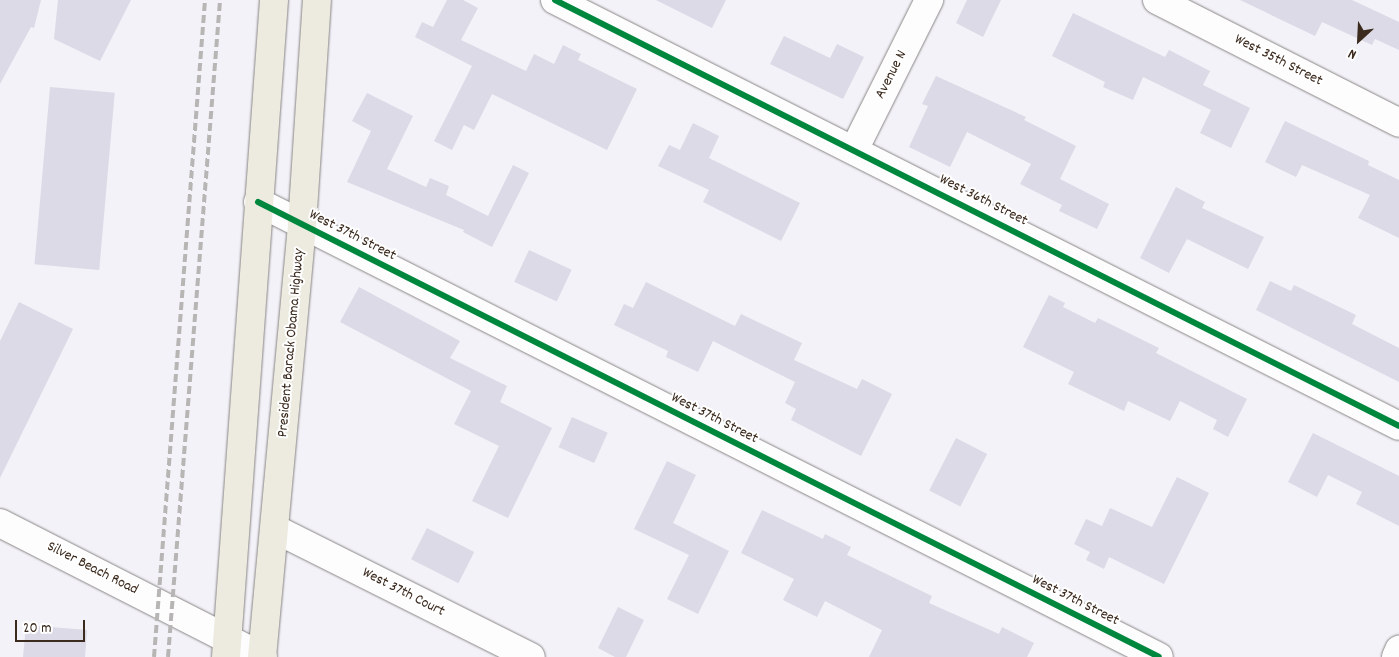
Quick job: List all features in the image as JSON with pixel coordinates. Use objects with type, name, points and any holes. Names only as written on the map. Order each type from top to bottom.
[{"type":"main road","points":[[227,648],[274,0]]},
{"type":"main road","name":"President Barack Obama Highway","points":[[262,657],[302,225],[317,0]]},
{"type":"street","name":"West 36th Street","points":[[554,0],[1399,426]]},
{"type":"street","name":"Avenue N","points":[[854,150],[929,0]]},
{"type":"street","name":"West 35th Street","points":[[1157,0],[1399,123]]},
{"type":"street","name":"West 37th Street","points":[[258,202],[1159,657]]},
{"type":"street","name":"Silver Beach Road","points":[[0,523],[227,648],[262,657]]},
{"type":"street","name":"West 37th Court","points":[[275,529],[531,657]]},
{"type":"street","points":[[1396,657],[1399,650]]},
{"type":"building","points":[[0,0],[41,0],[34,28],[31,27],[0,84]]},
{"type":"building","points":[[58,0],[131,0],[100,61],[54,39]]},
{"type":"building","points":[[447,0],[463,0],[478,8],[461,40],[526,71],[534,54],[554,64],[563,45],[581,54],[578,60],[637,89],[607,150],[492,94],[474,130],[464,125],[452,150],[434,141],[472,66],[415,37],[422,22],[433,27]]},
{"type":"building","points":[[656,0],[726,0],[712,28]]},
{"type":"building","points":[[967,0],[1001,0],[983,37],[956,23]]},
{"type":"building","points":[[1240,0],[1352,0],[1399,22],[1399,50],[1375,39],[1372,45],[1322,22],[1315,36]]},
{"type":"building","points":[[1073,13],[1165,57],[1169,50],[1210,71],[1203,85],[1250,108],[1231,148],[1200,133],[1211,110],[1143,77],[1133,100],[1103,87],[1105,82],[1052,56]]},
{"type":"building","points":[[784,36],[830,58],[837,44],[864,57],[843,99],[770,64]]},
{"type":"building","points":[[936,76],[1026,117],[1024,120],[1076,146],[1060,179],[1109,204],[1097,229],[1059,211],[1062,205],[1020,184],[1031,164],[967,132],[950,167],[909,147],[928,106],[922,104]]},
{"type":"building","points":[[50,87],[115,93],[99,270],[34,264]]},
{"type":"building","points":[[367,93],[413,116],[387,169],[426,187],[430,178],[449,186],[446,195],[488,216],[513,165],[529,173],[492,247],[463,232],[464,230],[347,182],[371,131],[352,121]]},
{"type":"building","points":[[1285,121],[1369,161],[1368,165],[1399,180],[1399,238],[1358,218],[1370,195],[1302,165],[1296,177],[1265,162]]},
{"type":"building","points":[[693,123],[719,136],[709,158],[800,203],[781,241],[703,202],[709,190],[658,166],[669,145],[680,150]]},
{"type":"building","points":[[1176,187],[1205,202],[1202,208],[1264,237],[1248,269],[1187,239],[1169,273],[1140,258]]},
{"type":"building","points":[[529,250],[572,270],[557,302],[514,282]]},
{"type":"building","points":[[1270,281],[1291,291],[1294,285],[1356,315],[1352,324],[1399,348],[1399,382],[1256,310]]},
{"type":"building","points":[[646,282],[735,326],[741,314],[802,343],[794,360],[857,389],[862,379],[892,394],[861,456],[791,420],[796,409],[785,403],[795,382],[713,341],[698,372],[666,357],[668,351],[614,325],[624,304],[633,308]]},
{"type":"building","points":[[359,287],[460,341],[450,358],[507,386],[500,402],[552,428],[508,518],[472,501],[499,446],[454,424],[471,391],[340,322]]},
{"type":"building","points":[[1049,295],[1065,303],[1063,307],[1095,323],[1098,318],[1159,348],[1156,353],[1247,399],[1228,437],[1213,429],[1217,420],[1180,401],[1170,421],[1128,401],[1124,411],[1068,384],[1074,372],[1023,347]]},
{"type":"building","points":[[19,302],[73,329],[0,478],[0,341]]},
{"type":"building","points":[[572,417],[608,433],[594,463],[559,447]]},
{"type":"building","points":[[1313,433],[1399,476],[1399,526],[1356,504],[1362,492],[1328,475],[1317,497],[1288,482]]},
{"type":"building","points":[[956,438],[987,454],[960,506],[929,491]]},
{"type":"building","points":[[667,461],[696,475],[673,523],[729,551],[698,614],[667,599],[689,555],[634,529]]},
{"type":"building","points":[[1177,477],[1209,493],[1164,584],[1109,557],[1104,569],[1086,560],[1090,552],[1074,544],[1086,519],[1102,526],[1110,508],[1152,527]]},
{"type":"building","points":[[762,510],[823,539],[825,534],[851,547],[847,555],[932,596],[929,603],[999,634],[1002,627],[1034,643],[1027,657],[869,657],[882,630],[825,601],[817,617],[783,600],[794,579],[741,553]]},
{"type":"building","points":[[427,528],[474,552],[458,583],[411,559]]},
{"type":"building","points":[[618,607],[644,620],[626,657],[615,657],[598,648]]},
{"type":"building","points":[[26,625],[87,630],[85,657],[23,657]]},
{"type":"railway","points":[[154,657],[205,0]]},
{"type":"railway","points":[[168,657],[220,0]]},
{"type":"cycle path","points":[[555,0],[1399,426]]},
{"type":"cycle path","points":[[258,202],[1159,657]]}]
